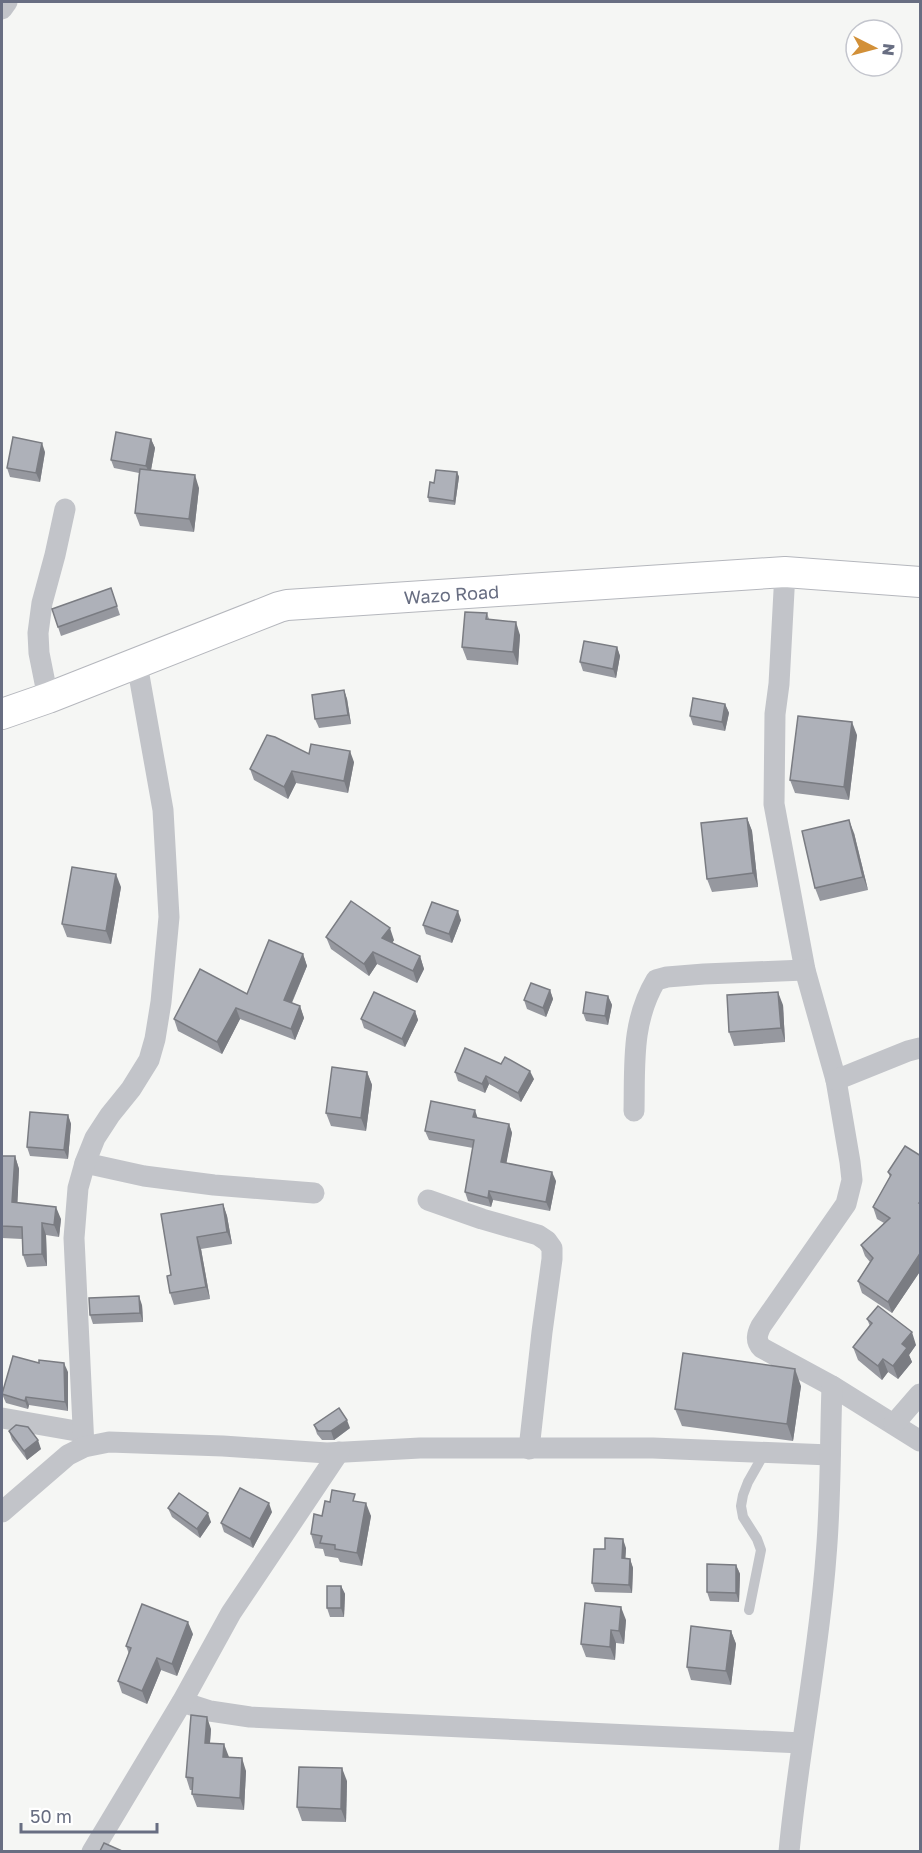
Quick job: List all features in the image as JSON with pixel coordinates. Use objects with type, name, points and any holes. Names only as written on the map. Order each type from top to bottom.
[{"type":"main road","name":"Wazo Road","points":[[2,714],[287,605],[785,572],[921,582]]},
{"type":"street","points":[[2,9],[8,2]]},
{"type":"street","points":[[48,698],[39,653],[38,633],[42,603],[66,509]]},
{"type":"street","points":[[785,572],[776,714],[774,804],[805,970],[836,1080],[852,1180],[846,1204],[761,1326],[757,1336],[762,1348],[832,1386],[921,1441]]},
{"type":"street","points":[[2,1512],[68,1455],[83,1439],[74,1238],[78,1188],[94,1138],[131,1089],[149,1060],[161,1002],[169,917],[163,810],[137,664]]},
{"type":"street","points":[[634,1112],[638,1026],[647,996],[656,980],[704,974],[805,970]]},
{"type":"street","points":[[836,1080],[921,1048]]},
{"type":"street","points":[[85,1163],[144,1176],[314,1193]]},
{"type":"street","points":[[428,1200],[482,1219],[537,1234],[552,1248],[530,1449]]},
{"type":"street","points":[[789,1851],[826,1555],[832,1386]]},
{"type":"street","points":[[894,1424],[921,1394]]},
{"type":"street","points":[[2,1418],[83,1439],[109,1442],[327,1453],[420,1448],[676,1448],[830,1455]]},
{"type":"street","points":[[92,1851],[182,1702],[231,1613],[339,1452]]},
{"type":"street","points":[[182,1702],[210,1711],[250,1718],[802,1743]]},
{"type":"lane","points":[[749,1610],[751,1590],[761,1550],[743,1517],[741,1506],[748,1482],[766,1452]]},
{"type":"building","points":[[116,432],[151,439],[146,466],[111,460]]},
{"type":"building","points":[[13,437],[42,443],[36,473],[7,468]]},
{"type":"building","points":[[140,469],[195,475],[189,519],[135,513]]},
{"type":"building","points":[[436,470],[457,472],[454,501],[428,497],[430,482],[434,483]]},
{"type":"building","points":[[111,588],[117,606],[58,627],[52,609]]},
{"type":"building","points":[[465,612],[487,613],[486,619],[516,622],[513,652],[462,647]]},
{"type":"building","points":[[584,641],[617,647],[613,669],[580,662]]},
{"type":"building","points":[[344,690],[348,715],[315,719],[312,695]]},
{"type":"building","points":[[693,698],[725,704],[722,722],[690,716]]},
{"type":"building","points":[[798,716],[852,722],[844,787],[790,780]]},
{"type":"building","points":[[267,735],[309,754],[311,744],[350,751],[344,781],[292,771],[284,787],[250,769]]},
{"type":"building","points":[[747,818],[753,873],[707,879],[701,823]]},
{"type":"building","points":[[849,820],[863,877],[815,888],[802,831]]},
{"type":"building","points":[[72,867],[116,874],[106,931],[62,924]]},
{"type":"building","points":[[351,901],[390,928],[382,938],[420,956],[413,971],[373,952],[364,964],[326,937]]},
{"type":"building","points":[[432,902],[458,911],[449,934],[423,925]]},
{"type":"building","points":[[269,940],[303,954],[284,1000],[300,1006],[291,1029],[236,1008],[217,1042],[174,1019],[200,969],[247,994]]},
{"type":"building","points":[[531,983],[550,990],[543,1008],[524,1000]]},
{"type":"building","points":[[374,992],[415,1011],[402,1039],[361,1019]]},
{"type":"building","points":[[586,992],[608,996],[605,1016],[583,1013]]},
{"type":"building","points":[[778,992],[781,1028],[729,1032],[727,995]]},
{"type":"building","points":[[465,1048],[501,1064],[505,1057],[530,1071],[518,1093],[486,1076],[482,1084],[455,1072]]},
{"type":"building","points":[[332,1067],[367,1072],[361,1118],[326,1113]]},
{"type":"building","points":[[431,1101],[475,1110],[473,1117],[509,1124],[501,1162],[552,1172],[546,1202],[489,1191],[488,1198],[465,1192],[474,1140],[425,1131]]},
{"type":"building","points":[[30,1112],[68,1115],[64,1150],[27,1147]]},
{"type":"building","points":[[905,1146],[921,1156],[921,1201],[919,1203],[921,1204],[921,1252],[888,1302],[858,1281],[873,1258],[861,1245],[890,1218],[873,1207],[891,1175],[888,1172]]},
{"type":"building","points":[[2,1156],[15,1156],[12,1202],[56,1207],[54,1225],[42,1223],[42,1254],[23,1255],[22,1227],[2,1226]]},
{"type":"building","points":[[223,1204],[227,1232],[197,1237],[206,1287],[170,1293],[167,1276],[171,1275],[161,1214]]},
{"type":"building","points":[[139,1296],[140,1313],[90,1315],[89,1298]]},
{"type":"building","points":[[878,1306],[912,1332],[902,1344],[907,1348],[893,1366],[883,1359],[878,1366],[853,1347],[872,1323],[867,1319]]},
{"type":"building","points":[[683,1353],[795,1369],[787,1424],[675,1409]]},
{"type":"building","points":[[13,1356],[39,1363],[39,1360],[64,1363],[65,1402],[26,1397],[25,1401],[2,1394]]},
{"type":"building","points":[[339,1408],[347,1420],[331,1431],[318,1431],[314,1425]]},
{"type":"building","points":[[16,1425],[28,1427],[38,1440],[24,1451],[9,1431]]},
{"type":"building","points":[[240,1488],[269,1503],[250,1539],[221,1523]]},
{"type":"building","points":[[332,1490],[355,1494],[353,1501],[366,1503],[357,1553],[335,1549],[335,1545],[320,1543],[322,1536],[311,1534],[314,1514],[322,1516],[325,1501],[330,1502]]},
{"type":"building","points":[[179,1493],[208,1513],[197,1529],[168,1508]]},
{"type":"building","points":[[605,1538],[623,1539],[622,1558],[630,1559],[629,1585],[592,1583],[594,1549],[605,1549]]},
{"type":"building","points":[[707,1564],[736,1565],[736,1593],[707,1592]]},
{"type":"building","points":[[327,1586],[341,1586],[341,1608],[327,1608]]},
{"type":"building","points":[[585,1603],[621,1607],[619,1631],[611,1630],[610,1647],[581,1644]]},
{"type":"building","points":[[142,1604],[188,1622],[172,1664],[157,1658],[142,1691],[118,1681],[131,1648],[126,1646]]},
{"type":"building","points":[[691,1626],[731,1631],[726,1671],[687,1667]]},
{"type":"building","points":[[191,1715],[207,1717],[205,1743],[224,1744],[223,1757],[242,1758],[240,1798],[192,1794],[193,1778],[186,1777]]},
{"type":"building","points":[[299,1767],[342,1768],[341,1809],[297,1807]]},
{"type":"building","points":[[104,1843],[122,1851],[100,1851]]}]
